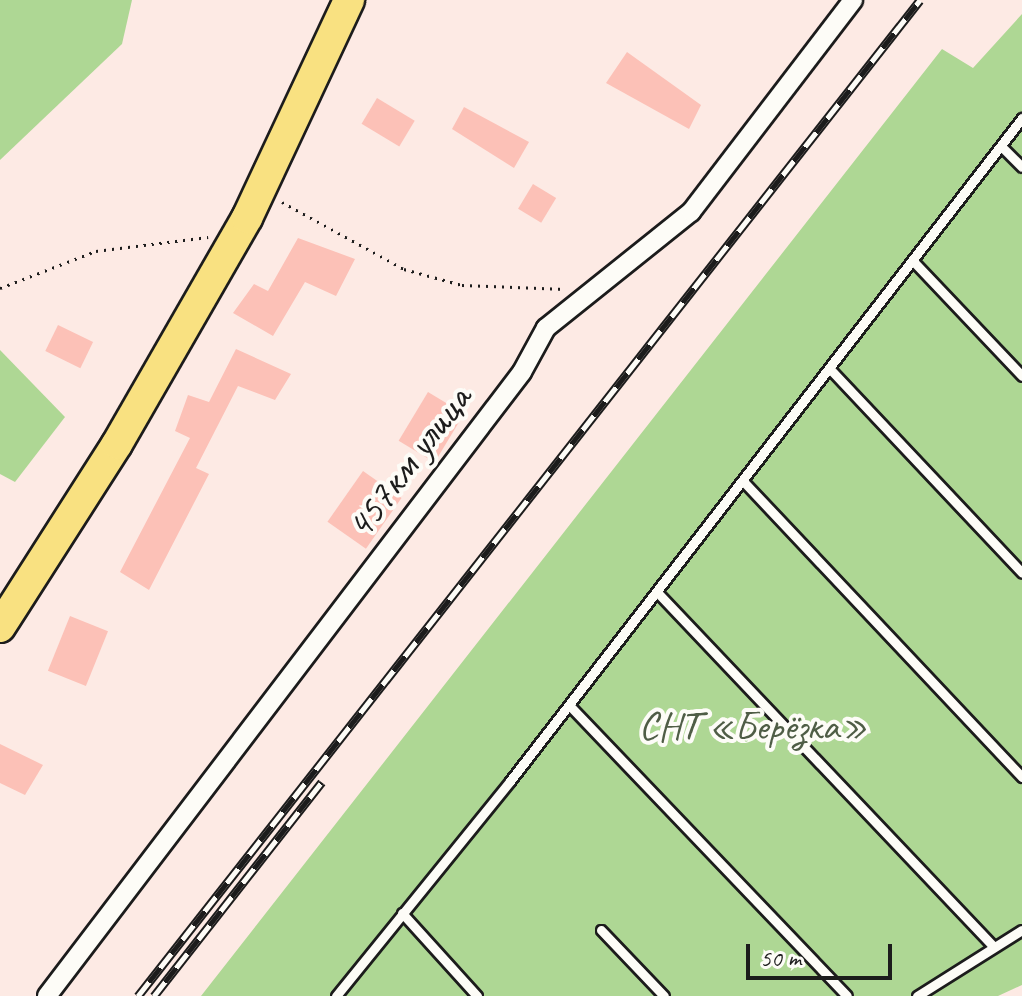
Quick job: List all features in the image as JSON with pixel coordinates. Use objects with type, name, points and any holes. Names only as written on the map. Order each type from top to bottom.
[{"type":"main road","points":[[0,627],[117,444],[247,218],[349,0]]},
{"type":"street","name":"457км улица","points":[[47,996],[513,385],[546,328],[691,212],[853,0]]},
{"type":"lane","points":[[336,996],[569,705],[914,262],[1022,118]]},
{"type":"lane","points":[[1002,147],[1022,167]]},
{"type":"lane","points":[[914,262],[1022,376]]},
{"type":"lane","points":[[830,369],[1022,573]]},
{"type":"lane","points":[[743,481],[1022,777]]},
{"type":"lane","points":[[657,592],[994,947]]},
{"type":"lane","points":[[569,705],[847,996]]},
{"type":"lane","points":[[402,913],[477,996]]},
{"type":"lane","points":[[601,930],[664,996]]},
{"type":"lane","points":[[917,996],[1022,930]]},
{"type":"path","points":[[273,204],[289,200],[404,269],[448,281],[565,289],[575,284]]},
{"type":"path","points":[[0,288],[96,251],[207,238],[215,232]]},
{"type":"green space","points":[[0,0],[132,0],[122,44],[0,160]]},
{"type":"green space","name":"СНТ «Берёзка»","points":[[1022,14],[1022,985],[998,996],[201,996],[942,49],[973,68]]},
{"type":"green space","points":[[0,350],[65,417],[15,482],[0,474]]},
{"type":"building","points":[[627,52],[701,105],[689,129],[606,83]]},
{"type":"building","points":[[377,98],[415,121],[399,146],[362,124]]},
{"type":"building","points":[[464,107],[529,142],[514,168],[452,129]]},
{"type":"building","points":[[533,184],[556,198],[541,223],[518,209]]},
{"type":"building","points":[[298,238],[355,259],[336,296],[305,282],[273,336],[233,313],[254,284],[268,291]]},
{"type":"building","points":[[58,325],[93,342],[80,368],[45,351]]},
{"type":"building","points":[[236,349],[291,374],[275,400],[238,386],[196,468],[209,474],[149,590],[120,572],[190,438],[175,431],[188,395],[209,402]]},
{"type":"building","points":[[428,392],[464,414],[435,462],[399,441]]},
{"type":"building","points":[[363,471],[402,498],[366,549],[327,522]]},
{"type":"building","points":[[70,616],[108,631],[86,686],[48,671]]},
{"type":"building","points":[[0,744],[43,765],[25,795],[0,783]]},
{"type":"railway","points":[[138,996],[920,0]]},
{"type":"railway","points":[[154,996],[322,782]]}]
